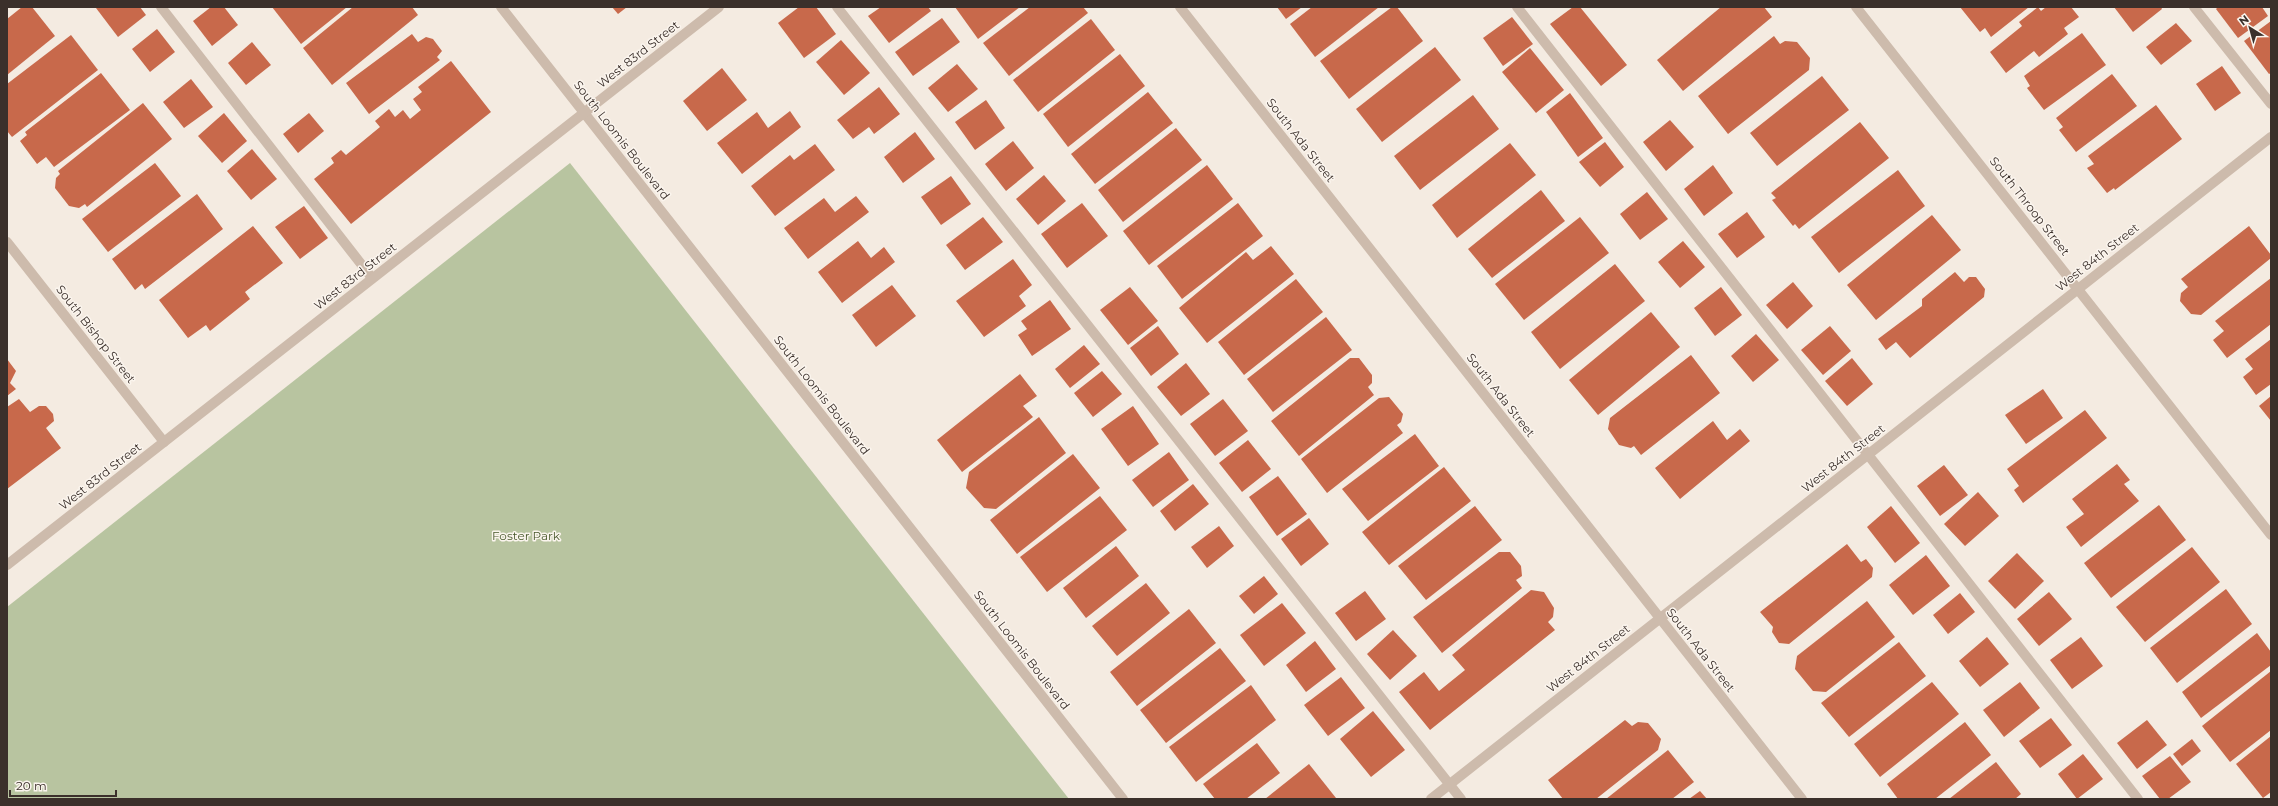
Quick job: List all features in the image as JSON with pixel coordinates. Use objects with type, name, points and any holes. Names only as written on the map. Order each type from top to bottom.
[{"type":"street","points":[[161,7],[372,278]]},
{"type":"street","name":"South Loomis Boulevard","points":[[501,7],[1123,799]]},
{"type":"street","name":"West 83rd Street","points":[[7,565],[719,7]]},
{"type":"street","points":[[837,7],[1460,799]]},
{"type":"street","name":"South Ada Street","points":[[1180,7],[1802,799]]},
{"type":"street","points":[[1517,7],[2138,799]]},
{"type":"street","name":"South Throop Street","points":[[1856,7],[2271,535]]},
{"type":"street","points":[[2194,7],[2271,104]]},
{"type":"street","name":"West 84th Street","points":[[1431,799],[2271,137]]},
{"type":"street","name":"South Bishop Street","points":[[7,242],[164,442]]},
{"type":"green space","name":"Foster Park","points":[[570,163],[1069,799],[7,799],[7,607]]},
{"type":"building","points":[[22,7],[32,7],[55,36],[7,75],[7,19]]},
{"type":"building","points":[[140,7],[146,15],[118,37],[96,8]]},
{"type":"building","points":[[211,7],[224,7],[238,25],[212,46],[193,21]]},
{"type":"building","points":[[272,7],[347,7],[301,44]]},
{"type":"building","points":[[353,7],[412,7],[418,15],[332,85],[303,48]]},
{"type":"building","points":[[612,7],[627,7],[618,14]]},
{"type":"building","points":[[799,7],[816,7],[836,34],[804,58],[778,23]]},
{"type":"building","points":[[881,7],[928,7],[931,11],[889,43],[868,16]]},
{"type":"building","points":[[955,7],[1020,7],[978,39]]},
{"type":"building","points":[[1030,7],[1083,7],[1088,13],[1009,76],[983,43]]},
{"type":"building","points":[[1277,7],[1302,7],[1286,19]]},
{"type":"building","points":[[1312,7],[1379,7],[1315,57],[1290,24]]},
{"type":"building","points":[[1392,7],[1397,7],[1423,41],[1349,99],[1320,61]]},
{"type":"building","points":[[1573,7],[1580,7],[1627,65],[1601,86],[1550,24]]},
{"type":"building","points":[[1721,7],[1764,7],[1772,17],[1683,91],[1657,60]]},
{"type":"building","points":[[1960,7],[2029,7],[1991,37],[1985,28],[1980,32]]},
{"type":"building","points":[[2038,7],[2041,11],[2046,7],[2071,7],[2079,17],[2064,28],[2068,34],[2039,57],[2034,51],[2006,73],[1990,52],[2022,26],[2019,22]]},
{"type":"building","points":[[2114,7],[2161,7],[2162,9],[2133,32]]},
{"type":"building","points":[[2218,7],[2262,7],[2268,16],[2238,38],[2216,9]]},
{"type":"building","points":[[1512,17],[1533,44],[1503,66],[1483,38]]},
{"type":"building","points":[[942,18],[960,42],[913,76],[895,52]]},
{"type":"building","points":[[1091,19],[1115,50],[1038,112],[1013,80]]},
{"type":"building","points":[[2271,21],[2271,73],[2269,74],[2244,41]]},
{"type":"building","points":[[2176,23],[2192,41],[2161,65],[2146,47]]},
{"type":"building","points":[[157,29],[175,52],[150,72],[132,49]]},
{"type":"building","points":[[2082,33],[2106,65],[2044,110],[2027,88],[2030,86],[2024,76]]},
{"type":"building","points":[[412,34],[418,42],[426,37],[433,39],[442,51],[437,57],[440,60],[369,114],[346,83]]},
{"type":"building","points":[[71,35],[98,70],[12,137],[7,131],[7,84]]},
{"type":"building","points":[[1774,36],[1780,44],[1785,41],[1797,42],[1810,58],[1809,70],[1728,134],[1698,96]]},
{"type":"building","points":[[841,40],[870,73],[844,95],[816,62]]},
{"type":"building","points":[[252,42],[271,65],[246,85],[228,63]]},
{"type":"building","points":[[1435,47],[1461,80],[1382,142],[1356,109]]},
{"type":"building","points":[[1530,48],[1564,90],[1536,113],[1502,72]]},
{"type":"building","points":[[1120,54],[1145,86],[1068,147],[1043,114]]},
{"type":"building","points":[[451,61],[491,112],[351,224],[314,179],[334,163],[331,158],[341,150],[346,155],[380,127],[375,121],[389,109],[395,117],[403,110],[410,119],[421,110],[413,99],[422,92],[418,87]]},
{"type":"building","points":[[957,64],[978,89],[948,112],[928,88]]},
{"type":"building","points":[[2222,66],[2241,93],[2215,111],[2196,84]]},
{"type":"building","points":[[722,68],[747,100],[707,131],[683,101]]},
{"type":"building","points":[[101,73],[130,110],[54,167],[46,157],[37,164],[20,141],[27,135],[25,132]]},
{"type":"building","points":[[2112,74],[2137,106],[2076,152],[2059,130],[2063,127],[2056,118]]},
{"type":"building","points":[[1822,76],[1849,110],[1777,166],[1750,133]]},
{"type":"building","points":[[191,79],[213,107],[184,128],[163,102]]},
{"type":"building","points":[[879,87],[900,114],[874,134],[869,127],[853,139],[837,120]]},
{"type":"building","points":[[1148,92],[1173,123],[1095,184],[1071,154]]},
{"type":"building","points":[[1570,93],[1603,138],[1578,157],[1546,112]]},
{"type":"building","points":[[1473,95],[1499,129],[1420,190],[1394,156]]},
{"type":"building","points":[[986,100],[1005,128],[975,150],[955,122]]},
{"type":"building","points":[[143,103],[172,139],[87,207],[85,204],[79,208],[69,206],[55,188],[56,178],[60,174],[58,171]]},
{"type":"building","points":[[2156,105],[2182,139],[2115,190],[2114,188],[2107,193],[2087,168],[2094,164],[2088,156]]},
{"type":"building","points":[[790,111],[801,127],[742,174],[717,143],[757,112],[768,128]]},
{"type":"building","points":[[224,113],[247,141],[222,163],[198,136]]},
{"type":"building","points":[[309,113],[324,131],[298,153],[283,134]]},
{"type":"building","points":[[1670,120],[1694,147],[1666,171],[1643,142]]},
{"type":"building","points":[[1860,122],[1889,158],[1799,229],[1795,224],[1793,226],[1772,200],[1776,198],[1771,193]]},
{"type":"building","points":[[1176,128],[1202,160],[1123,222],[1098,190]]},
{"type":"building","points":[[915,132],[935,159],[903,183],[884,157]]},
{"type":"building","points":[[1013,141],[1034,168],[1006,191],[985,164]]},
{"type":"building","points":[[1605,142],[1624,167],[1600,187],[1579,162]]},
{"type":"building","points":[[1510,143],[1536,175],[1457,238],[1432,205]]},
{"type":"building","points":[[815,144],[835,170],[775,216],[751,186],[790,155],[794,160]]},
{"type":"building","points":[[252,149],[277,179],[251,200],[227,171]]},
{"type":"building","points":[[155,163],[181,196],[108,252],[82,219]]},
{"type":"building","points":[[1207,165],[1233,199],[1149,265],[1123,231]]},
{"type":"building","points":[[1713,165],[1733,193],[1704,216],[1684,189]]},
{"type":"building","points":[[1898,170],[1925,206],[1839,273],[1811,237]]},
{"type":"building","points":[[1044,175],[1066,201],[1038,225],[1016,199]]},
{"type":"building","points":[[951,176],[971,204],[941,225],[921,197]]},
{"type":"building","points":[[1541,190],[1565,221],[1492,278],[1468,249]]},
{"type":"building","points":[[1647,192],[1668,219],[1640,240],[1620,214]]},
{"type":"building","points":[[197,194],[223,229],[145,289],[142,284],[135,290],[112,259]]},
{"type":"building","points":[[856,196],[869,212],[808,259],[784,228],[824,198],[835,212]]},
{"type":"building","points":[[1082,203],[1108,236],[1067,268],[1041,234]]},
{"type":"building","points":[[1238,203],[1263,236],[1182,299],[1157,266]]},
{"type":"building","points":[[304,206],[328,238],[300,259],[275,227]]},
{"type":"building","points":[[1747,212],[1765,237],[1737,258],[1718,234]]},
{"type":"building","points":[[1932,215],[1961,250],[1876,320],[1847,285]]},
{"type":"building","points":[[983,217],[1003,242],[965,270],[946,245]]},
{"type":"building","points":[[1580,217],[1609,253],[1524,320],[1495,284]]},
{"type":"building","points":[[253,226],[283,263],[245,292],[250,299],[210,331],[206,325],[188,338],[159,300]]},
{"type":"building","points":[[2249,226],[2271,255],[2271,258],[2201,315],[2191,314],[2180,301],[2181,293],[2188,287],[2181,279]]},
{"type":"building","points":[[858,241],[871,258],[884,247],[895,262],[842,303],[818,272]]},
{"type":"building","points":[[1683,241],[1705,267],[1680,288],[1658,262]]},
{"type":"building","points":[[1271,246],[1294,274],[1207,343],[1179,308],[1246,252],[1253,260]]},
{"type":"building","points":[[1013,259],[1032,285],[1019,296],[1026,306],[984,337],[956,301]]},
{"type":"building","points":[[1615,264],[1645,301],[1560,369],[1531,332]]},
{"type":"building","points":[[1955,272],[1964,282],[1969,277],[1976,277],[1985,289],[1984,297],[1910,358],[1896,342],[1886,350],[1878,339],[1922,306],[1922,299]]},
{"type":"building","points":[[2271,278],[2271,324],[2227,358],[2213,340],[2224,331],[2215,321]]},
{"type":"building","points":[[1296,279],[1323,312],[1244,375],[1218,342]]},
{"type":"building","points":[[1793,282],[1813,306],[1787,329],[1766,305]]},
{"type":"building","points":[[892,285],[916,316],[876,347],[852,315]]},
{"type":"building","points":[[1130,287],[1158,321],[1128,345],[1100,310]]},
{"type":"building","points":[[1721,287],[1742,315],[1715,336],[1694,308]]},
{"type":"building","points":[[1050,300],[1071,329],[1032,356],[1018,335],[1027,329],[1021,321]]},
{"type":"building","points":[[1651,312],[1680,347],[1598,415],[1569,380]]},
{"type":"building","points":[[1326,317],[1352,350],[1273,412],[1247,379]]},
{"type":"building","points":[[1158,326],[1179,354],[1151,376],[1130,348]]},
{"type":"building","points":[[1830,326],[1851,351],[1823,375],[1801,350]]},
{"type":"building","points":[[1756,334],[1779,360],[1753,382],[1731,356]]},
{"type":"building","points":[[2271,339],[2271,384],[2256,395],[2243,377],[2253,369],[2245,359]]},
{"type":"building","points":[[1084,345],[1100,364],[1070,388],[1055,369]]},
{"type":"building","points":[[1691,355],[1720,393],[1641,455],[1634,446],[1631,448],[1619,445],[1608,429],[1610,418]]},
{"type":"building","points":[[1350,358],[1359,358],[1372,375],[1372,383],[1368,387],[1374,395],[1299,456],[1271,421]]},
{"type":"building","points":[[1852,358],[1873,384],[1847,406],[1825,381]]},
{"type":"building","points":[[7,359],[16,371],[10,383],[16,389],[7,396]]},
{"type":"building","points":[[1186,363],[1210,394],[1181,416],[1157,387]]},
{"type":"building","points":[[1102,371],[1122,394],[1093,417],[1074,393]]},
{"type":"building","points":[[1020,374],[1037,396],[1023,406],[1033,417],[962,472],[937,440]]},
{"type":"building","points":[[2043,389],[2063,418],[2026,444],[2005,415]]},
{"type":"building","points":[[2271,396],[2271,421],[2259,406]]},
{"type":"building","points":[[1389,397],[1403,414],[1401,422],[1397,425],[1403,433],[1327,493],[1301,459],[1379,398]]},
{"type":"building","points":[[19,399],[30,412],[39,406],[46,406],[53,414],[54,421],[46,428],[61,448],[7,489],[7,407]]},
{"type":"building","points":[[1223,399],[1248,431],[1215,456],[1190,424]]},
{"type":"building","points":[[1133,406],[1159,444],[1128,466],[1101,429]]},
{"type":"building","points":[[2085,410],[2107,438],[2023,503],[2014,490],[2019,486],[2007,469]]},
{"type":"building","points":[[1039,417],[1066,453],[996,509],[984,508],[966,488],[969,472]]},
{"type":"building","points":[[1713,421],[1727,440],[1740,429],[1750,441],[1680,499],[1655,468]]},
{"type":"building","points":[[1415,434],[1439,466],[1368,521],[1342,489]]},
{"type":"building","points":[[1248,440],[1271,469],[1242,492],[1219,463]]},
{"type":"building","points":[[1169,452],[1189,480],[1153,507],[1132,480]]},
{"type":"building","points":[[1073,454],[1100,488],[1017,554],[990,520]]},
{"type":"building","points":[[2117,464],[2130,480],[2124,484],[2139,501],[2081,547],[2066,527],[2084,514],[2072,499]]},
{"type":"building","points":[[1944,465],[1968,495],[1940,516],[1917,486]]},
{"type":"building","points":[[1444,467],[1471,501],[1389,565],[1362,532]]},
{"type":"building","points":[[1278,476],[1307,514],[1277,536],[1249,497]]},
{"type":"building","points":[[1193,484],[1209,504],[1175,531],[1160,511]]},
{"type":"building","points":[[1978,492],[1999,516],[1965,546],[1944,524]]},
{"type":"building","points":[[1100,496],[1127,530],[1047,592],[1020,557]]},
{"type":"building","points":[[2159,505],[2186,540],[2111,598],[2084,563]]},
{"type":"building","points":[[1475,506],[1502,540],[1426,600],[1398,566]]},
{"type":"building","points":[[1891,506],[1920,543],[1895,563],[1867,527]]},
{"type":"building","points":[[1309,518],[1329,544],[1301,566],[1281,539]]},
{"type":"building","points":[[1219,526],[1234,546],[1207,568],[1191,547]]},
{"type":"building","points":[[1847,544],[1861,562],[1866,559],[1873,568],[1872,577],[1789,644],[1779,643],[1772,632],[1773,627],[1760,612]]},
{"type":"building","points":[[1116,546],[1139,576],[1086,618],[1063,588]]},
{"type":"building","points":[[2192,547],[2220,582],[2145,642],[2116,607]]},
{"type":"building","points":[[1499,552],[1510,552],[1521,566],[1522,576],[1516,580],[1522,588],[1442,653],[1413,617]]},
{"type":"building","points":[[2017,553],[2044,581],[2015,609],[1988,581]]},
{"type":"building","points":[[1926,555],[1950,586],[1913,615],[1889,585]]},
{"type":"building","points":[[1264,576],[1278,594],[1254,614],[1239,596]]},
{"type":"building","points":[[1146,583],[1170,613],[1117,656],[1092,626]]},
{"type":"building","points":[[2226,589],[2252,624],[2177,683],[2150,648]]},
{"type":"building","points":[[1531,590],[1544,592],[1554,608],[1553,617],[1548,622],[1555,630],[1430,730],[1399,692],[1424,672],[1439,691],[1465,670],[1452,655]]},
{"type":"building","points":[[1365,591],[1386,619],[1356,641],[1335,613]]},
{"type":"building","points":[[2049,592],[2072,619],[2039,646],[2017,619]]},
{"type":"building","points":[[1960,593],[1975,612],[1948,634],[1933,615]]},
{"type":"building","points":[[1867,601],[1895,637],[1826,692],[1813,691],[1795,669],[1797,656]]},
{"type":"building","points":[[1282,603],[1306,633],[1264,666],[1240,635]]},
{"type":"building","points":[[1189,609],[1216,643],[1137,706],[1110,672]]},
{"type":"building","points":[[1393,630],[1417,656],[1390,680],[1367,654]]},
{"type":"building","points":[[2257,633],[2271,652],[2271,665],[2201,718],[2182,692]]},
{"type":"building","points":[[1987,637],[2009,664],[1980,687],[1959,661]]},
{"type":"building","points":[[2081,637],[2103,666],[2072,689],[2050,660]]},
{"type":"building","points":[[1315,641],[1336,669],[1306,692],[1286,665]]},
{"type":"building","points":[[1899,642],[1926,676],[1849,737],[1821,703]]},
{"type":"building","points":[[1220,648],[1246,681],[1166,743],[1140,710]]},
{"type":"building","points":[[2271,671],[2271,730],[2230,762],[2202,726]]},
{"type":"building","points":[[1341,677],[1365,708],[1328,736],[1304,705]]},
{"type":"building","points":[[1932,682],[1959,714],[1880,777],[1854,744]]},
{"type":"building","points":[[2020,682],[2040,708],[2004,737],[1983,710]]},
{"type":"building","points":[[1251,685],[1276,720],[1196,782],[1169,747]]},
{"type":"building","points":[[1373,711],[1405,750],[1371,777],[1340,739]]},
{"type":"building","points":[[2051,718],[2072,745],[2040,768],[2019,741]]},
{"type":"building","points":[[1625,720],[1632,726],[1638,722],[1648,723],[1661,739],[1658,750],[1596,799],[1563,799],[1548,780]]},
{"type":"building","points":[[2147,720],[2167,745],[2137,769],[2117,743]]},
{"type":"building","points":[[1965,722],[1991,755],[1935,799],[1898,799],[1887,784]]},
{"type":"building","points":[[2271,736],[2271,792],[2263,798],[2236,764]]},
{"type":"building","points":[[2192,739],[2201,751],[2182,766],[2173,754]]},
{"type":"building","points":[[1257,743],[1280,773],[1246,799],[1215,799],[1203,784]]},
{"type":"building","points":[[1668,750],[1694,782],[1672,799],[1606,799]]},
{"type":"building","points":[[2083,754],[2103,779],[2077,799],[2058,774]]},
{"type":"building","points":[[2170,756],[2191,782],[2168,799],[2160,799],[2142,776]]},
{"type":"building","points":[[1996,762],[2021,794],[2015,799],[1949,799]]},
{"type":"building","points":[[1309,764],[1336,798],[1265,799]]},
{"type":"building","points":[[1700,791],[1707,799],[1689,799]]}]
